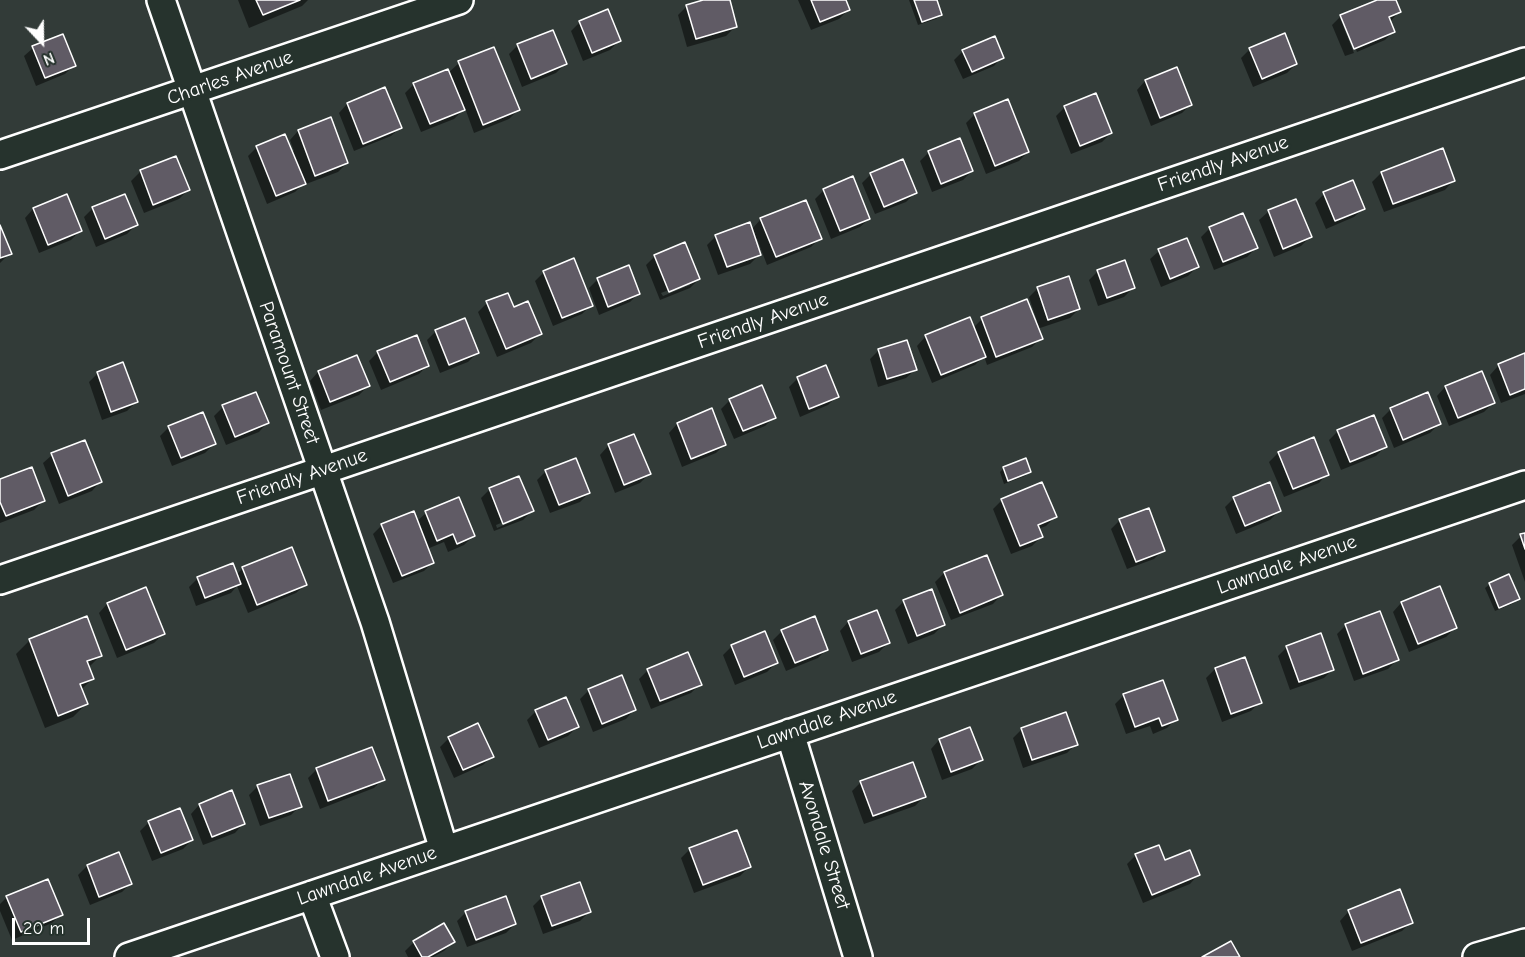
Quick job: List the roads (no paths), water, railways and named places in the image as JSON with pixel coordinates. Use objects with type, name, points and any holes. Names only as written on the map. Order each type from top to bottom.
[{"type":"street","name":"Paramount Street","points":[[161,0],[375,622],[444,850]]},
{"type":"street","name":"Charles Avenue","points":[[0,155],[459,0]]},
{"type":"street","name":"Friendly Avenue","points":[[0,580],[1525,62]]},
{"type":"street","name":"Lawndale Avenue","points":[[129,957],[1525,485]]},
{"type":"street","name":"Avondale Street","points":[[790,733],[858,957]]},
{"type":"street","points":[[312,895],[335,957]]},
{"type":"street","points":[[1477,957],[1525,943]]}]
